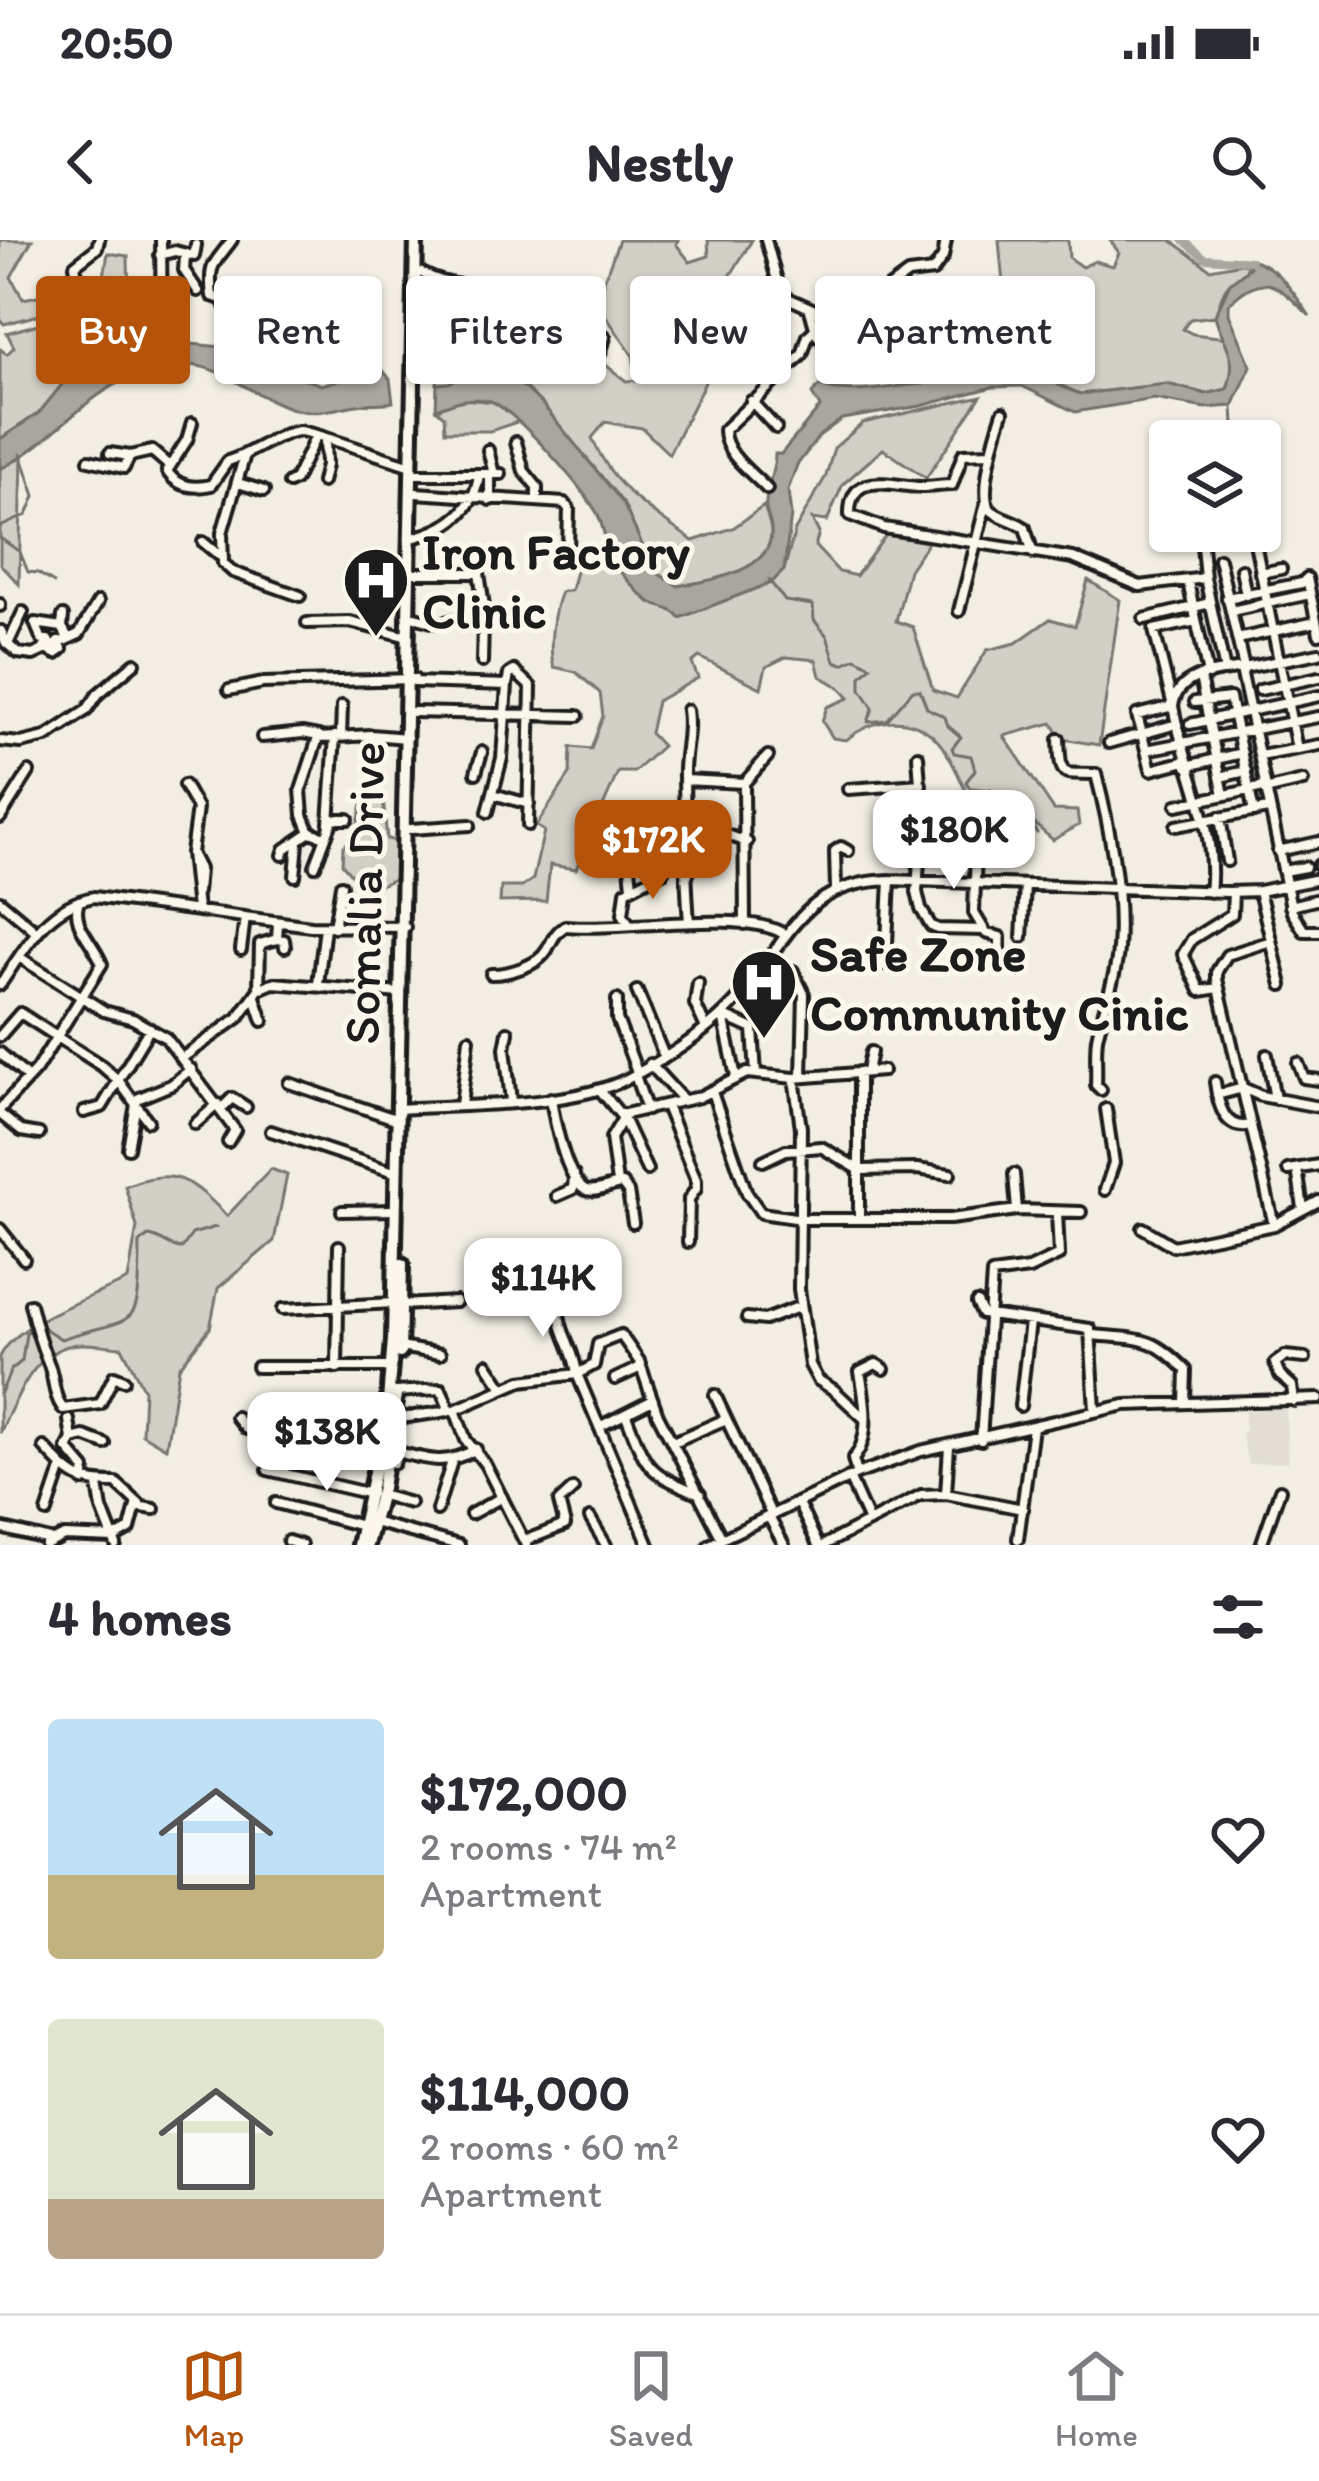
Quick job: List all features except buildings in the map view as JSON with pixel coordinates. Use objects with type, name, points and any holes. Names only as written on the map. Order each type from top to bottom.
[{"type":"main road","name":"Somalia Drive","points":[[358,1545],[386,1462],[400,1348],[396,1210],[411,829],[409,637],[416,537],[419,240]]},
{"type":"main road","name":"Somalia Drive","points":[[376,1495],[398,1304],[419,240]]},
{"type":"main road","name":"Somalia Drive","points":[[367,1545],[368,1523]]},
{"type":"street","points":[[75,276],[77,260],[93,251],[99,240]]},
{"type":"street","points":[[161,240],[161,276]]},
{"type":"street","points":[[214,297],[210,268],[232,240]]},
{"type":"street","points":[[766,240],[781,295],[835,319],[856,312],[908,274],[933,271],[947,242]]},
{"type":"street","points":[[160,255],[194,256],[196,245]]},
{"type":"street","points":[[185,257],[184,270],[198,291]]},
{"type":"street","points":[[422,273],[426,276]]},
{"type":"street","points":[[767,489],[729,451],[722,437],[751,400],[802,355],[814,331],[810,310]]},
{"type":"street","points":[[751,400],[776,428]]},
{"type":"street","points":[[959,611],[986,502],[989,453],[1003,412]]},
{"type":"street","points":[[192,423],[188,440],[167,471],[176,481],[199,487],[214,482],[228,461],[244,458],[295,432],[414,470],[491,474]]},
{"type":"street","points":[[292,483],[321,437]]},
{"type":"street","points":[[321,437],[326,465],[322,482]]},
{"type":"street","points":[[516,442],[524,471],[537,487],[537,501]]},
{"type":"street","points":[[488,450],[490,500]]},
{"type":"street","points":[[110,453],[130,456],[152,451],[168,465]]},
{"type":"street","points":[[989,453],[964,454],[952,485],[875,482],[860,490],[849,507],[852,517],[884,528],[1073,558],[1140,586],[1205,578]]},
{"type":"street","points":[[306,455],[315,462]]},
{"type":"street","points":[[89,460],[121,468],[128,465],[130,456]]},
{"type":"street","points":[[221,556],[222,532],[244,458]]},
{"type":"street","points":[[416,537],[454,522],[491,474]]},
{"type":"street","points":[[238,483],[249,493],[264,491]]},
{"type":"street","points":[[416,493],[567,504],[568,548]]},
{"type":"street","points":[[986,502],[991,510],[1025,528],[1034,553]]},
{"type":"street","points":[[203,542],[233,572],[300,596]]},
{"type":"street","points":[[1203,552],[1225,671]]},
{"type":"street","points":[[1256,552],[1297,748]]},
{"type":"street","points":[[1219,559],[1290,906],[1299,927],[1319,931]]},
{"type":"street","points":[[1240,569],[1246,595]]},
{"type":"street","points":[[1260,573],[1282,569]]},
{"type":"street","points":[[350,572],[479,573],[484,606]]},
{"type":"street","points":[[1228,598],[1307,578],[1319,634]]},
{"type":"street","points":[[1188,582],[1204,676],[1200,702],[1209,720],[1224,795]]},
{"type":"street","points":[[1231,611],[1310,594]]},
{"type":"street","points":[[0,629],[4,643],[28,656],[83,630],[98,602]]},
{"type":"street","points":[[1144,619],[1210,603]]},
{"type":"street","points":[[4,643],[22,612]]},
{"type":"street","points":[[63,616],[68,638]]},
{"type":"street","points":[[415,617],[440,624],[458,616],[478,618],[483,622],[482,662]]},
{"type":"street","points":[[1196,621],[1154,630],[1199,801],[1212,876],[1210,892]]},
{"type":"street","points":[[307,623],[350,622],[409,637]]},
{"type":"street","points":[[1237,639],[1316,622]]},
{"type":"street","points":[[50,645],[42,640],[35,623],[62,627]]},
{"type":"street","points":[[1174,706],[1180,686],[1204,676],[1319,653]]},
{"type":"street","points":[[0,741],[27,747],[46,737],[87,710],[98,694],[135,664]]},
{"type":"street","points":[[488,812],[502,758],[509,674],[514,670],[528,683],[528,825]]},
{"type":"street","points":[[1260,690],[1319,677]]},
{"type":"street","points":[[229,691],[263,682],[412,680],[507,685]]},
{"type":"street","points":[[1190,724],[1319,696]]},
{"type":"street","points":[[1200,702],[1229,697],[1254,812]]},
{"type":"street","points":[[314,866],[329,823],[342,706]]},
{"type":"street","points":[[1174,706],[1138,713],[1154,770],[1242,753]]},
{"type":"street","points":[[686,710],[690,730],[684,780],[688,922]]},
{"type":"street","points":[[413,712],[578,716]]},
{"type":"street","points":[[1146,750],[1318,717]]},
{"type":"street","points":[[1109,743],[1177,724]]},
{"type":"street","points":[[262,737],[303,733],[407,739]]},
{"type":"street","points":[[310,832],[301,790],[321,737]]},
{"type":"street","points":[[1059,740],[1058,761],[1064,771],[1076,777],[1096,774],[1113,854],[1118,950],[1096,1041],[1096,1085],[1101,1090]]},
{"type":"street","points":[[1260,756],[1319,745]]},
{"type":"street","points":[[476,773],[482,752]]},
{"type":"street","points":[[746,925],[744,783],[768,756]]},
{"type":"street","points":[[918,756],[920,909],[931,926],[984,930],[1000,937],[1000,957]]},
{"type":"street","points":[[1220,777],[1246,771]]},
{"type":"street","points":[[0,818],[29,772]]},
{"type":"street","points":[[684,780],[744,783]]},
{"type":"street","points":[[1177,805],[1303,781]]},
{"type":"street","points":[[848,789],[921,784]]},
{"type":"street","points":[[184,785],[197,808],[191,854],[196,906]]},
{"type":"street","points":[[493,794],[529,805]]},
{"type":"street","points":[[1176,826],[1268,808]]},
{"type":"street","points":[[1220,817],[1227,861]]},
{"type":"street","points":[[329,823],[348,819]]},
{"type":"street","points":[[922,826],[975,819],[974,913],[984,930]]},
{"type":"street","points":[[411,829],[470,825]]},
{"type":"street","points":[[632,886],[630,825],[705,826],[747,842]]},
{"type":"street","points":[[685,887],[689,871],[698,863],[705,826]]},
{"type":"street","points":[[310,832],[326,837]]},
{"type":"street","points":[[283,855],[310,832]]},
{"type":"street","points":[[295,876],[298,842]]},
{"type":"street","points":[[1278,851],[1319,842]]},
{"type":"street","points":[[836,889],[835,851],[842,847],[848,851]]},
{"type":"street","points":[[630,925],[623,909],[624,896],[632,886],[684,858]]},
{"type":"street","points":[[1283,871],[1305,867]]},
{"type":"street","points":[[886,964],[890,880]]},
{"type":"street","points":[[289,1083],[401,1112],[600,1090],[636,1074],[722,1015],[809,906],[836,889],[918,880],[1059,890],[1233,892],[1319,880]]},
{"type":"street","points":[[318,985],[340,885]]},
{"type":"street","points":[[1022,937],[1025,885]]},
{"type":"street","points":[[1259,891],[1282,986]]},
{"type":"street","points":[[1218,988],[1200,991],[1183,954],[1192,939],[1232,914],[1233,892]]},
{"type":"street","points":[[0,985],[47,919],[80,900],[113,898],[196,906],[330,927],[404,927]]},
{"type":"street","points":[[1290,906],[1319,899]]},
{"type":"street","points":[[39,1134],[21,1130],[0,1111],[36,1070],[102,964],[79,923],[75,911],[80,900]]},
{"type":"street","points":[[2,908],[37,932]]},
{"type":"street","points":[[242,950],[245,917]]},
{"type":"street","points":[[277,939],[278,922]]},
{"type":"street","points":[[491,974],[542,957],[550,940],[565,926],[688,922],[771,926],[784,934]]},
{"type":"street","points":[[262,1021],[257,993],[260,944],[277,939],[284,940],[285,947]]},
{"type":"street","points":[[1271,941],[1227,955],[1217,970],[1274,1226]]},
{"type":"street","points":[[19,956],[104,1011],[166,1038],[236,1131],[228,1142]]},
{"type":"street","points":[[760,970],[793,970],[804,994],[798,1077],[799,1264],[813,1373],[865,1419]]},
{"type":"street","points":[[182,1058],[238,1018],[257,993],[273,982],[401,994]]},
{"type":"street","points":[[698,983],[695,1004],[706,1028]]},
{"type":"street","points":[[637,991],[664,1056]]},
{"type":"street","points":[[617,1000],[617,1019],[647,1110]]},
{"type":"street","points":[[0,1036],[20,1013],[118,1080],[148,1121]]},
{"type":"street","points":[[722,1015],[753,1029],[756,1074]]},
{"type":"street","points":[[722,1015],[736,1077]]},
{"type":"street","points":[[84,1112],[102,1107],[151,1028]]},
{"type":"street","points":[[508,1033],[505,1048],[512,1101]]},
{"type":"street","points":[[461,1106],[469,1039]]},
{"type":"street","points":[[859,1219],[863,1071],[871,1052]]},
{"type":"street","points":[[0,1053],[27,1076]]},
{"type":"street","points":[[1267,1055],[1275,1100]]},
{"type":"street","points":[[650,1064],[683,1100]]},
{"type":"street","points":[[1298,1064],[1304,1078],[1319,1080]]},
{"type":"street","points":[[133,1101],[171,1085],[191,1069]]},
{"type":"street","points":[[633,1223],[628,1192],[616,1183],[611,1138],[622,1117],[712,1092],[736,1077],[883,1070]]},
{"type":"street","points":[[1215,1082],[1216,1095],[1232,1125],[1251,1125]]},
{"type":"street","points":[[1216,1095],[1243,1088],[1275,1100],[1319,1107]]},
{"type":"street","points":[[600,1090],[622,1117],[647,1170]]},
{"type":"street","points":[[712,1092],[751,1202],[761,1213],[859,1219],[983,1218],[1017,1210],[1081,1212]]},
{"type":"street","points":[[195,1124],[232,1098],[246,1107]]},
{"type":"street","points":[[551,1098],[560,1139],[586,1191],[616,1183]]},
{"type":"street","points":[[128,1148],[133,1101]]},
{"type":"street","points":[[666,1106],[695,1180],[696,1189],[689,1199],[688,1242]]},
{"type":"street","points":[[1105,1190],[1114,1162],[1106,1109]]},
{"type":"street","points":[[271,1131],[398,1173]]},
{"type":"street","points":[[763,1161],[800,1148],[824,1148],[860,1170],[917,1168],[950,1174]]},
{"type":"street","points":[[1303,1208],[1293,1169],[1319,1165]]},
{"type":"street","points":[[557,1196],[573,1189],[574,1174]]},
{"type":"street","points":[[1014,1174],[1017,1210]]},
{"type":"street","points":[[1143,1228],[1173,1246],[1274,1226],[1319,1201]]},
{"type":"street","points":[[342,1210],[396,1210]]},
{"type":"street","points":[[981,1440],[994,1271],[1029,1269],[1059,1256],[1057,1211]]},
{"type":"street","points":[[0,1229],[24,1259]]},
{"type":"street","points":[[337,1368],[339,1246]]},
{"type":"street","points":[[283,1309],[456,1302]]},
{"type":"street","points":[[977,1303],[980,1313],[1086,1327],[1093,1335],[1095,1410]]},
{"type":"street","points":[[30,1304],[56,1401],[64,1411],[100,1404],[114,1376],[124,1380]]},
{"type":"street","points":[[559,1305],[558,1323],[575,1351],[577,1375],[649,1545]]},
{"type":"street","points":[[747,1318],[765,1320],[801,1306]]},
{"type":"street","points":[[1019,1406],[1030,1322]]},
{"type":"street","points":[[394,1418],[453,1411],[532,1377],[577,1375],[594,1365],[598,1344],[619,1334],[641,1367],[722,1539]]},
{"type":"street","points":[[1093,1335],[1148,1338],[1157,1344],[1186,1370],[1186,1402]]},
{"type":"street","points":[[400,1348],[440,1354]]},
{"type":"street","points":[[1294,1401],[1292,1385],[1280,1375],[1276,1363],[1286,1356],[1305,1358]]},
{"type":"street","points":[[487,1364],[503,1388]]},
{"type":"street","points":[[869,1522],[852,1461],[861,1446],[865,1419],[860,1372],[876,1364],[884,1369]]},
{"type":"street","points":[[257,1367],[392,1367]]},
{"type":"street","points":[[614,1379],[641,1367]]},
{"type":"street","points":[[396,1392],[437,1388],[443,1392],[525,1543],[565,1525],[559,1502],[572,1489]]},
{"type":"street","points":[[715,1395],[784,1545]]},
{"type":"street","points":[[601,1426],[653,1400]]},
{"type":"street","points":[[709,1545],[888,1460],[1095,1410],[1186,1402],[1319,1400]]},
{"type":"street","points":[[626,1415],[654,1474],[700,1494]]},
{"type":"street","points":[[236,1417],[246,1429],[290,1439],[284,1472]]},
{"type":"street","points":[[69,1420],[72,1438],[67,1448],[85,1469],[82,1481]]},
{"type":"street","points":[[673,1442],[726,1420]]},
{"type":"street","points":[[1018,1539],[1033,1427]]},
{"type":"street","points":[[72,1438],[84,1436],[105,1444]]},
{"type":"street","points":[[946,1494],[949,1445]]},
{"type":"street","points":[[44,1447],[82,1481],[116,1483],[139,1504],[154,1509]]},
{"type":"street","points":[[321,1482],[328,1447]]},
{"type":"street","points":[[386,1462],[394,1463],[400,1452],[432,1462],[452,1461],[476,1450]]},
{"type":"street","points":[[437,1510],[452,1461]]},
{"type":"street","points":[[47,1512],[62,1467]]},
{"type":"street","points":[[268,1469],[410,1503]]},
{"type":"street","points":[[98,1485],[115,1542]]},
{"type":"street","points":[[1262,1545],[1280,1490]]},
{"type":"street","points":[[797,1503],[826,1544],[928,1493],[1023,1509]]},
{"type":"street","points":[[471,1514],[502,1496]]},
{"type":"street","points":[[0,1528],[49,1542],[64,1536],[115,1542],[130,1528],[139,1504]]},
{"type":"street","points":[[276,1504],[458,1545]]},
{"type":"street","points":[[590,1518],[606,1545]]},
{"type":"street","points":[[418,1535],[422,1521]]},
{"type":"street","points":[[288,1541],[301,1545]]},
{"type":"shaded area","points":[[0,240],[32,240],[11,277],[23,299],[36,296],[36,316],[4,324],[0,319]]},
{"type":"shaded area","points":[[619,240],[678,240],[676,244],[690,262],[709,256],[708,240],[752,240],[730,276],[630,276],[630,352],[606,316],[606,276]]},
{"type":"shaded area","points":[[999,240],[1068,240],[1069,258],[1082,267],[1095,261],[1113,266],[1119,253],[1110,240],[1171,240],[1210,269],[1248,266],[1226,287],[1215,316],[1190,319],[1183,329],[1228,338],[1233,371],[1227,389],[1207,394],[1167,384],[1080,394],[1058,384],[1095,384],[1095,276],[1002,276]]},
{"type":"shaded area","points":[[108,253],[128,256],[128,276],[104,276]]},
{"type":"shaded area","points":[[1243,258],[1273,271],[1310,316],[1271,285],[1253,286],[1229,304],[1251,366],[1233,406],[1205,408],[1154,399],[1075,412],[1022,386],[993,387],[921,406],[842,419],[820,435],[797,465],[788,490],[791,515],[784,570],[771,583],[680,618],[645,598],[617,568],[598,515],[580,488],[501,407],[490,401],[463,400],[436,409],[437,384],[520,384],[543,405],[623,503],[654,571],[678,586],[691,584],[737,572],[762,556],[771,530],[766,506],[775,454],[781,454],[820,407],[812,394],[819,386],[845,391],[924,384],[1058,384],[1080,394],[1167,384],[1206,394],[1227,389],[1231,359],[1215,316],[1230,283],[1250,267]]},
{"type":"shaded area","points":[[36,325],[36,384],[63,384],[39,413],[0,439],[0,349],[7,354],[14,347],[7,333]]},
{"type":"shaded area","points":[[190,344],[214,346],[214,371],[190,366]]},
{"type":"shaded area","points":[[606,365],[626,381],[704,384],[669,454],[642,428],[605,422],[592,438],[611,472],[647,508],[693,541],[733,528],[764,506],[771,532],[759,559],[734,573],[678,586],[654,571],[623,503],[543,405],[520,384],[606,384]]},
{"type":"shaded area","points":[[382,369],[390,379],[393,402],[303,411],[240,384],[382,384]]},
{"type":"shaded area","points":[[63,384],[116,384],[0,469],[0,439],[39,413]]},
{"type":"shaded area","points":[[981,396],[926,478],[883,449],[843,484],[827,521],[812,519],[819,533],[815,546],[839,572],[856,576],[886,535],[928,542],[909,570],[896,621],[913,627],[933,690],[957,698],[987,650],[1016,643],[1050,619],[1075,626],[1088,580],[1120,600],[1099,745],[1062,739],[1052,723],[1004,736],[1054,810],[1077,811],[1079,825],[1053,840],[996,791],[974,808],[941,745],[913,724],[878,723],[846,740],[833,738],[822,721],[827,707],[849,698],[820,676],[816,660],[786,657],[766,667],[761,688],[699,657],[692,663],[698,678],[657,701],[650,733],[662,746],[634,772],[618,772],[576,869],[550,865],[546,901],[500,902],[501,887],[522,887],[533,879],[544,831],[536,826],[570,774],[571,747],[591,749],[603,716],[600,693],[576,672],[554,667],[552,659],[556,609],[561,592],[571,590],[579,560],[612,560],[649,602],[673,609],[680,618],[771,583],[784,570],[795,530],[826,476],[834,448],[863,423]]},
{"type":"shaded area","points":[[463,399],[494,402],[520,421],[490,431],[445,431],[444,416],[436,409]]},
{"type":"shaded area","points":[[22,456],[19,584],[0,564],[0,469]]},
{"type":"shaded area","points":[[363,798],[383,798],[387,839],[406,843],[405,874],[376,887],[361,886],[342,864],[343,847],[356,835]]},
{"type":"shaded area","points":[[271,1169],[287,1175],[274,1241],[218,1288],[210,1328],[179,1367],[166,1448],[142,1434],[144,1390],[122,1347],[97,1344],[72,1345],[46,1357],[19,1393],[0,1433],[0,1357],[8,1344],[38,1322],[128,1280],[137,1227],[125,1186],[158,1177],[182,1180],[227,1216]]},
{"type":"shaded area","points":[[1286,1408],[1288,1462],[1248,1464],[1241,1432],[1245,1431],[1245,1411]]},
{"type":"waterway","points":[[1183,240],[1205,258],[1251,261]]},
{"type":"waterway","points":[[1233,407],[1234,420]]},
{"type":"waterway","points":[[0,527],[27,515],[35,496],[21,454]]},
{"type":"waterway","points":[[0,538],[20,552],[28,572],[54,583]]},
{"type":"waterway","points":[[769,580],[785,601],[813,605],[814,620],[827,636],[835,661],[843,664],[856,658],[871,666],[861,676],[861,689],[873,708],[868,722],[887,720],[913,690],[920,690],[927,708],[945,717],[961,737],[952,748],[954,753],[971,756],[975,770],[966,782],[970,788],[991,790],[1002,806],[1016,806],[1037,833]]},
{"type":"waterway","points":[[0,1395],[11,1370],[22,1361],[26,1333],[39,1325],[61,1339],[129,1316],[138,1293],[140,1243],[148,1236],[182,1248],[192,1234],[216,1227]]},
{"type":"place","name":"Iron Factory Clinic","points":[[376,639]]},
{"type":"place","name":"Safe Zone Community Cinic","points":[[764,1041]]}]
